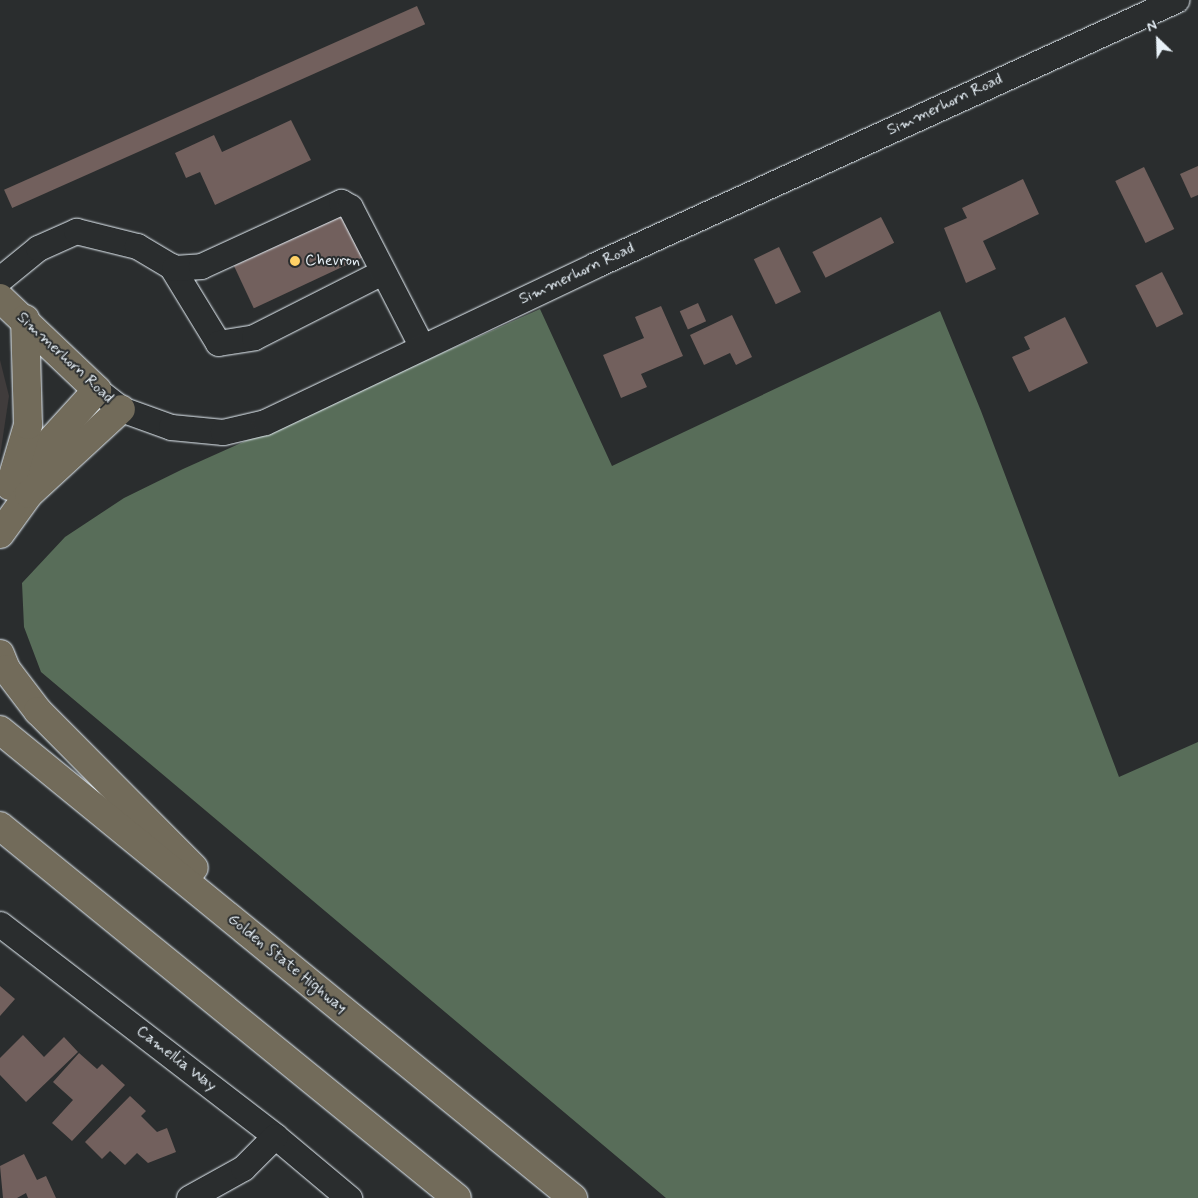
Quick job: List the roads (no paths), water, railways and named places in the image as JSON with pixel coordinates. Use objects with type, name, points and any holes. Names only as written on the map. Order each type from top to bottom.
[{"type":"main road","name":"Simmerhorn Road","points":[[0,298],[25,319],[97,390]]},
{"type":"main road","points":[[5,492],[28,425],[25,319]]},
{"type":"main road","points":[[5,492],[97,390]]},
{"type":"main road","points":[[0,534],[29,494],[121,409]]},
{"type":"main road","points":[[0,654],[6,669],[38,712],[299,974]]},
{"type":"main road","name":"Golden State Highway","points":[[0,730],[573,1198]]},
{"type":"main road","points":[[0,826],[152,952],[457,1198]]},
{"type":"main road","points":[[0,846],[152,952]]},
{"type":"street","name":"Simmerhorn Road","points":[[97,390],[121,409],[171,427],[202,432],[247,427],[265,422],[422,347],[1176,0]]},
{"type":"street","points":[[171,266],[201,266],[341,202],[350,207],[422,347]]},
{"type":"street","points":[[0,279],[38,248],[76,231],[137,246],[171,266],[218,343],[254,336],[382,272]]},
{"type":"street","name":"Camellia Way","points":[[0,924],[275,1136],[349,1198]]},
{"type":"street","points":[[189,1198],[243,1168],[275,1136]]},
{"type":"place","name":"Chevron","points":[[295,261]]}]
